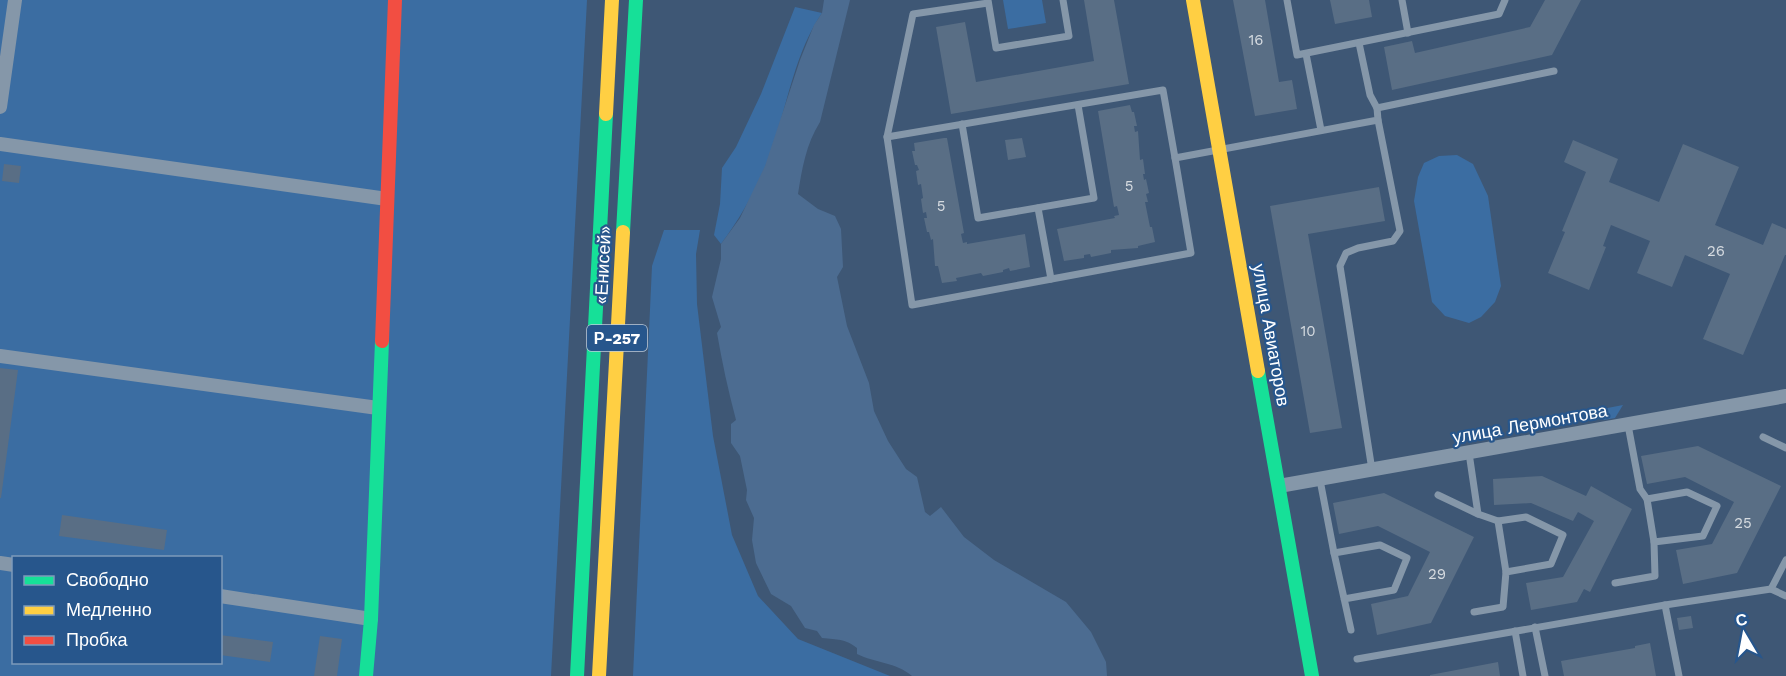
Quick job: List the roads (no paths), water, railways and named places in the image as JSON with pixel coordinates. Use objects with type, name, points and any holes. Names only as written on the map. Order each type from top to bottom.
[{"type":"main road","points":[[366,676],[371,619],[395,0]]},
{"type":"main road","name":"«Енисей»","points":[[577,676],[612,0]]},
{"type":"main road","name":"«Енисей»","points":[[598,676],[636,0]]},
{"type":"main road","name":"улица Авиаторов","points":[[1193,0],[1279,486],[1308,675]]},
{"type":"street","points":[[0,107],[15,0]]},
{"type":"street","points":[[0,144],[387,199]]},
{"type":"street","points":[[0,356],[378,408]]},
{"type":"street","name":"улица Лермонтова","points":[[1279,486],[1786,396]]},
{"type":"street","points":[[222,596],[371,619]]},
{"type":"lane","points":[[887,137],[1163,90],[1191,253],[912,305],[887,137],[913,14],[988,1],[996,48],[1069,36],[1063,0]]},
{"type":"lane","points":[[1287,0],[1297,55],[1499,14],[1505,0]]},
{"type":"lane","points":[[1402,0],[1408,33]]},
{"type":"lane","points":[[1359,43],[1370,95],[1377,108],[1400,231],[1393,241],[1358,248],[1346,253],[1340,266],[1372,470]]},
{"type":"lane","points":[[1306,54],[1321,130]]},
{"type":"lane","points":[[1377,108],[1554,71]]},
{"type":"lane","points":[[962,124],[978,218],[1094,198],[1078,105]]},
{"type":"lane","points":[[1174,158],[1378,120]]},
{"type":"lane","points":[[1038,208],[1051,279]]},
{"type":"lane","points":[[1615,584],[1655,576],[1654,542],[1647,499],[1640,489],[1628,425]]},
{"type":"lane","points":[[1763,437],[1786,448]]},
{"type":"lane","points":[[1469,453],[1478,514]]},
{"type":"lane","points":[[1320,480],[1351,630]]},
{"type":"lane","points":[[1647,499],[1687,492],[1717,506],[1703,536],[1654,542]]},
{"type":"lane","points":[[1438,495],[1498,521],[1526,517],[1563,535],[1551,564],[1506,572]]},
{"type":"lane","points":[[1474,612],[1503,607],[1506,572],[1498,521]]},
{"type":"lane","points":[[1334,553],[1380,545],[1407,558],[1394,590],[1344,600]]},
{"type":"lane","points":[[1771,589],[1786,560]]},
{"type":"lane","points":[[1357,659],[1665,605],[1771,589],[1786,596]]},
{"type":"lane","points":[[1665,605],[1679,676]]},
{"type":"lane","points":[[1535,627],[1545,676]]},
{"type":"lane","points":[[1515,631],[1523,676]]}]
